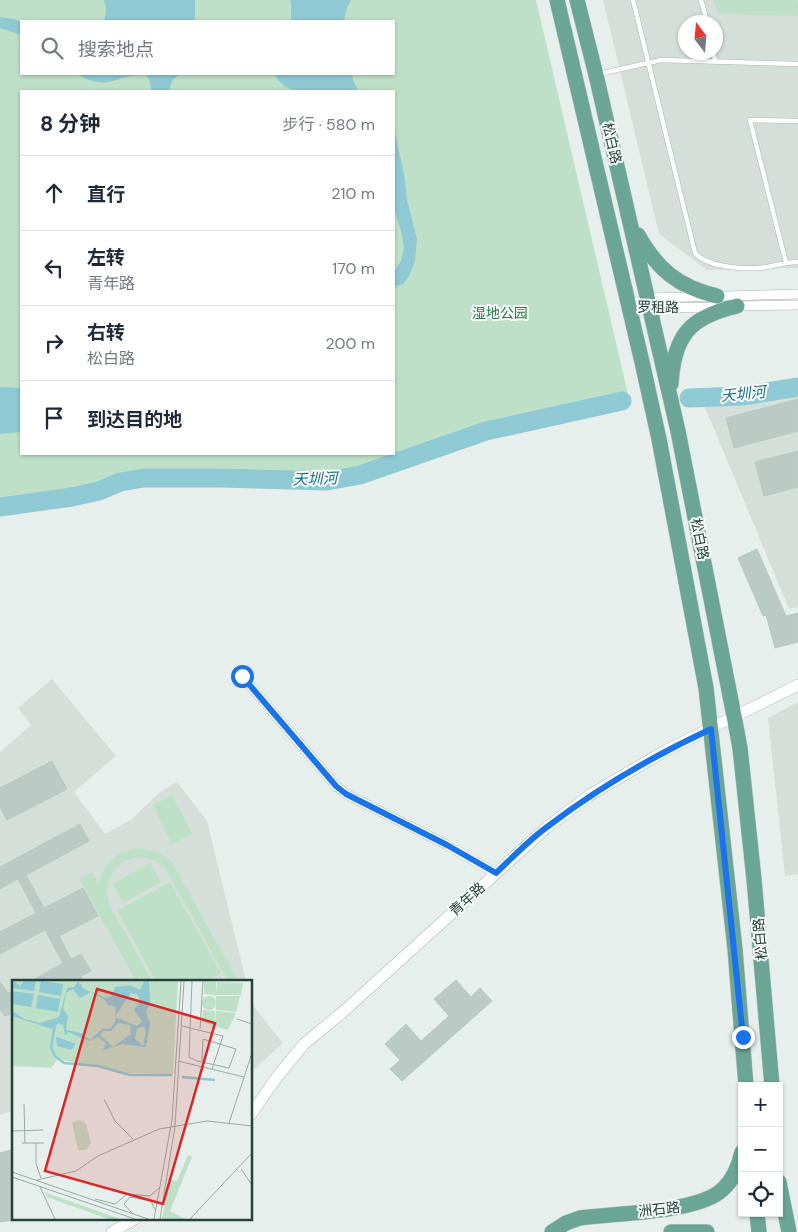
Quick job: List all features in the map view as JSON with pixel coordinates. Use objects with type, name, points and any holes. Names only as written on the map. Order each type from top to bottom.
[{"type":"main road","name":"松白路","points":[[557,0],[659,439],[706,688],[735,949],[746,1082]]},
{"type":"main road","name":"松白路","points":[[577,0],[671,400],[740,748],[754,878],[772,1082]]},
{"type":"main road","points":[[628,214],[642,242],[663,270],[696,290],[717,296]]},
{"type":"main road","points":[[671,400],[673,366],[681,338],[695,323],[705,317],[738,306]]},
{"type":"main road","name":"洲石路","points":[[552,1232],[566,1223],[580,1218],[683,1207],[704,1201],[723,1189],[738,1163]]},
{"type":"main road","points":[[783,1202],[789,1232]]},
{"type":"main road","points":[[757,1217],[759,1232]]},
{"type":"main road","points":[[781,1217],[782,1232]]},
{"type":"main road","points":[[670,1232],[707,1232]]},
{"type":"street","name":"罗租路","points":[[629,306],[717,296],[798,294]]},
{"type":"street","name":"罗租路","points":[[649,303],[738,306],[798,305]]},
{"type":"street","points":[[242,676],[336,786],[346,794],[447,845],[496,873]]},
{"type":"street","name":"青年路","points":[[252,1113],[276,1077],[304,1044],[344,1011],[546,828],[590,795],[663,752],[798,685]]},
{"type":"street","points":[[112,1232],[133,1220]]},
{"type":"lane","points":[[632,0],[694,253],[704,261],[715,264],[752,268],[798,262]]},
{"type":"lane","points":[[702,0],[705,15]]},
{"type":"lane","points":[[596,75],[661,60],[798,64]]},
{"type":"lane","points":[[786,263],[750,120],[798,121]]},
{"type":"shaded area","points":[[603,0],[798,0],[798,268],[707,270],[659,234]]},
{"type":"shaded area","points":[[798,393],[798,607],[789,609],[705,407]]},
{"type":"shaded area","points":[[52,679],[116,756],[74,792],[105,834],[132,819],[160,792],[177,782],[207,821],[246,980],[12,980],[12,1111],[0,1115],[0,752],[31,725],[18,708]]},
{"type":"shaded area","points":[[798,702],[798,874],[785,876],[768,718]]},
{"type":"shaded area","points":[[252,1004],[283,1043],[252,1071]]},
{"type":"green space","name":"湿地公园","points":[[0,0],[536,0],[628,394],[484,428],[358,472],[325,478],[219,473],[136,474],[114,479],[94,489],[62,496],[0,504]]},
{"type":"green space","points":[[714,0],[797,0],[798,16],[718,14]]},
{"type":"green space","points":[[172,795],[192,834],[172,844],[153,805]]},
{"type":"green space","points":[[138,848],[157,851],[172,862],[237,980],[227,980],[165,868],[153,860],[140,857],[130,859],[119,866],[111,875],[107,887],[108,899],[112,910],[151,980],[135,980],[79,879],[92,872],[98,883],[112,859]]},
{"type":"green space","points":[[150,863],[161,882],[123,903],[112,884]]},
{"type":"green space","points":[[170,882],[221,973],[209,980],[155,980],[117,911]]},
{"type":"water","points":[[104,0],[195,0],[194,20],[102,20],[105,18]]},
{"type":"water","points":[[290,0],[351,0],[346,10],[344,20],[291,20]]},
{"type":"water","points":[[0,17],[14,19],[20,22],[20,35],[0,28]]},
{"type":"water","points":[[79,75],[136,75],[103,82]]},
{"type":"water","points":[[146,75],[179,75],[172,81],[169,90],[151,90],[150,81]]},
{"type":"water","points":[[274,75],[351,75],[358,90],[293,90],[284,86]]},
{"type":"water","points":[[395,133],[405,179],[407,200],[417,239],[415,261],[409,276],[403,284],[395,287],[395,270],[401,261],[404,248],[395,210]]},
{"type":"water","points":[[0,387],[20,388],[20,432],[0,434]]},
{"type":"building","points":[[798,399],[798,431],[734,448],[726,418]]},
{"type":"building","points":[[798,451],[798,487],[764,496],[755,462]]},
{"type":"building","points":[[757,549],[786,616],[798,613],[798,642],[775,648],[766,615],[763,616],[738,558]]},
{"type":"building","points":[[52,761],[67,789],[7,820],[0,807],[0,788]]},
{"type":"building","points":[[80,824],[89,841],[26,875],[44,908],[83,888],[98,916],[59,936],[71,959],[81,954],[91,971],[81,976],[83,980],[33,980],[63,963],[45,930],[0,954],[0,932],[36,913],[18,879],[0,889],[0,867]]},
{"type":"building","points":[[456,980],[471,997],[480,988],[492,1001],[402,1081],[390,1069],[400,1060],[385,1044],[406,1024],[421,1041],[449,1016],[434,999]]},
{"type":"building","points":[[0,982],[8,993],[12,991],[12,1013],[5,1016],[0,1009]]},
{"type":"building","points":[[12,1150],[12,1220],[14,1220],[0,1222],[0,1153]]},
{"type":"waterway","name":"天圳河","points":[[689,398],[743,396],[798,387]]},
{"type":"waterway","name":"天圳河","points":[[0,507],[72,497],[99,491],[120,482],[144,478],[327,481],[360,475],[486,431],[622,401]]},
{"type":"route","points":[[242,676],[336,786],[346,794],[461,852],[496,873],[546,828],[590,795],[663,752],[711,729],[743,1037]]}]
